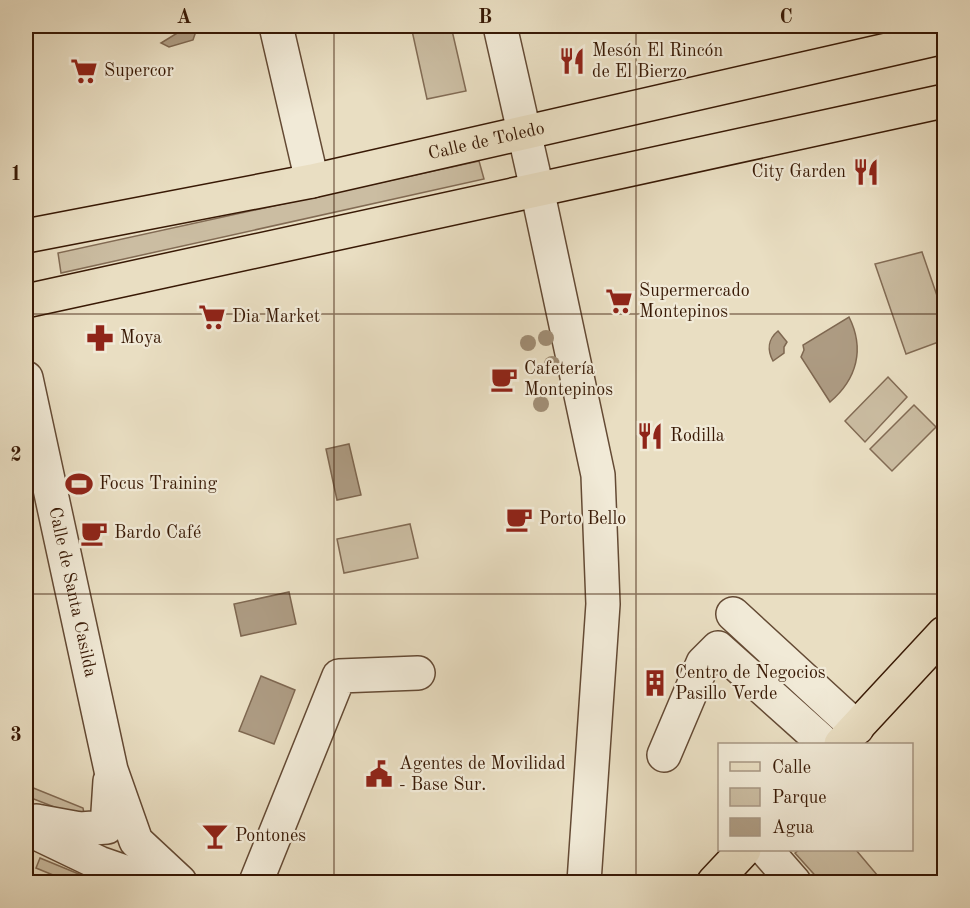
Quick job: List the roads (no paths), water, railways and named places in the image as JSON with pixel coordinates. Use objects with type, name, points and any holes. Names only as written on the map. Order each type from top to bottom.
[{"type":"main road","name":"Calle de Toledo","points":[[26,236],[312,180],[945,37]]},
{"type":"main road","points":[[26,301],[945,101]]},
{"type":"main road","points":[[849,736],[945,633]]},
{"type":"main road","points":[[714,882],[742,851]]},
{"type":"street","points":[[276,26],[312,180]]},
{"type":"street","points":[[500,26],[598,475],[603,604],[584,882]]},
{"type":"street","name":"Calle de Santa Casilda","points":[[26,378],[111,770]]},
{"type":"street","points":[[733,614],[849,736]]},
{"type":"street","points":[[664,755],[703,663],[718,648],[824,743]]},
{"type":"street","points":[[256,882],[339,676],[418,673]]},
{"type":"street","points":[[26,820],[80,829],[107,826],[111,770]]},
{"type":"street","points":[[111,770],[136,841],[180,882]]},
{"type":"street","points":[[26,828],[99,863],[154,882]]},
{"type":"street","points":[[767,851],[794,882]]},
{"type":"water","points":[[187,27],[191,27],[195,34],[193,40],[169,47],[161,43]]},
{"type":"water","points":[[849,317],[857,341],[856,363],[847,384],[830,402],[801,357],[804,350],[803,345]]},
{"type":"water","points":[[778,331],[787,342],[784,353],[773,361],[770,345]]},
{"type":"water","points":[[349,444],[361,495],[337,500],[326,449]]},
{"type":"water","points":[[289,592],[296,624],[241,636],[234,604]]},
{"type":"water","points":[[261,676],[295,690],[274,744],[239,731]]},
{"type":"place","name":"Mesón El Rincón de El Bierzo","points":[[572,61]]},
{"type":"place","name":"Supercor","points":[[84,71]]},
{"type":"place","name":"City Garden","points":[[866,172]]},
{"type":"place","name":"Supermercado Montepinos","points":[[619,301]]},
{"type":"place","name":"Dia Market","points":[[212,317]]},
{"type":"place","name":"Moya","points":[[100,338]]},
{"type":"place","name":"Cafetería Montepinos","points":[[504,379]]},
{"type":"place","name":"Rodilla","points":[[650,436]]},
{"type":"place","name":"Focus Training","points":[[79,484]]},
{"type":"place","name":"Porto Bello","points":[[519,519]]},
{"type":"place","name":"Bardo Café","points":[[94,533]]},
{"type":"place","name":"Centro de Negocios Pasillo Verde","points":[[655,683]]},
{"type":"place","name":"Agentes de Movilidad - Base Sur.","points":[[379,774]]},
{"type":"place","name":"Pontones","points":[[215,836]]}]
